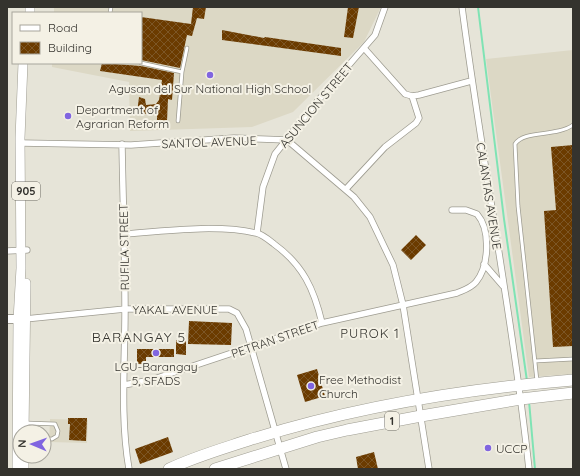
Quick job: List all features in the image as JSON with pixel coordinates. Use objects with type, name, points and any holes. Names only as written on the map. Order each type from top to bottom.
[{"type":"highway","name":"1","points":[[169,469],[201,456],[313,421],[419,399],[519,385],[573,380]]},
{"type":"highway","points":[[474,392],[476,407]]},
{"type":"highway","name":"1","points":[[215,469],[317,437],[421,416],[521,399],[573,393]]},
{"type":"main road","name":"905","points":[[22,424],[21,320],[24,250],[23,64]]},
{"type":"main road","name":"905","points":[[23,144],[28,64]]},
{"type":"main road","points":[[7,319],[21,320]]},
{"type":"street","name":"ASUNCION STREET","points":[[257,233],[263,187],[275,154],[307,113],[375,35],[385,7]]},
{"type":"street","name":"CALANTAS AVENUE","points":[[462,7],[471,81],[519,385],[529,469]]},
{"type":"street","points":[[364,48],[405,94],[412,96],[471,81]]},
{"type":"street","points":[[346,189],[385,147],[416,123],[419,118],[412,96]]},
{"type":"street","name":"SANTOL AVENUE","points":[[23,144],[122,144],[234,138],[287,140]]},
{"type":"street","points":[[287,140],[354,196],[370,217],[393,265],[403,304],[429,469]]},
{"type":"street","name":"RUFILA STREET","points":[[122,144],[125,310],[124,385],[126,444],[129,469]]},
{"type":"street","points":[[452,210],[473,212],[480,217],[486,240],[484,264],[503,286]]},
{"type":"street","points":[[124,234],[173,230],[211,230],[257,233],[287,253],[298,266],[308,280],[316,298],[322,323]]},
{"type":"street","points":[[7,251],[24,250]]},
{"type":"street","name":"PETRAN STREET","points":[[124,385],[151,380],[322,323],[457,293],[468,289],[478,278],[484,264]]},
{"type":"street","name":"YAKAL AVENUE","points":[[21,320],[125,310],[229,309],[237,313],[243,320],[274,432],[286,469]]},
{"type":"lane","points":[[178,120],[182,72],[187,48]]},
{"type":"lane","points":[[142,63],[182,72]]},
{"type":"lane","points":[[538,383],[518,206],[515,144],[518,139],[524,136],[556,133],[573,125]]},
{"type":"lane","points":[[535,361],[573,359]]},
{"type":"lane","points":[[52,424],[55,424],[58,431],[57,436],[52,439]]},
{"type":"shaded area","name":"Agusan del Sur National High School","points":[[54,7],[380,7],[364,42],[293,112],[252,127],[130,131],[129,82],[52,67],[52,64],[142,64],[142,12],[54,12]]},
{"type":"shaded area","points":[[573,50],[573,374],[529,377],[486,59]]},
{"type":"shaded area","points":[[50,419],[88,420],[87,443],[52,442],[52,424],[50,424]]},
{"type":"building","points":[[193,7],[206,7],[204,19],[197,18],[192,36],[187,35],[180,68],[142,60],[142,17],[191,24]]},
{"type":"building","points":[[348,7],[359,7],[353,38],[344,37]]},
{"type":"building","points":[[222,30],[264,38],[341,48],[341,56],[222,40]]},
{"type":"building","points":[[102,64],[115,64],[141,66],[174,73],[172,100],[168,99],[167,121],[157,120],[157,115],[137,113],[139,97],[145,99],[146,105],[156,104],[159,100],[162,80],[100,71]]},
{"type":"building","points":[[573,145],[573,346],[553,347],[544,211],[556,210],[551,147]]},
{"type":"building","points":[[416,235],[426,245],[411,260],[401,250]]},
{"type":"building","points":[[189,321],[232,323],[231,345],[188,344]]},
{"type":"building","points":[[176,340],[186,340],[186,355],[176,354]]},
{"type":"building","name":"LGU-Barangay 5, SFADS","points":[[137,349],[174,349],[174,357],[146,357],[146,364],[137,364]]},
{"type":"building","name":"Free Methodist Church","points":[[317,369],[325,396],[305,402],[297,375]]},
{"type":"building","points":[[68,418],[87,418],[86,441],[69,440],[70,424],[68,424]]},
{"type":"building","points":[[168,437],[173,452],[140,464],[135,449]]},
{"type":"building","points":[[374,452],[378,469],[358,469],[356,457]]},
{"type":"waterway","points":[[478,7],[504,219],[527,381]]},
{"type":"waterway","points":[[529,401],[535,469]]},
{"type":"place","name":"Agusan del Sur National High School","points":[[210,75]]},
{"type":"place","name":"Department of Agrarian Reform","points":[[68,116]]},
{"type":"place","name":"LGU-Barangay 5, SFADS","points":[[156,353]]},
{"type":"place","name":"Free Methodist Church","points":[[311,386]]},
{"type":"place","name":"UCCP","points":[[488,448]]},
{"type":"district","name":"PUROK 1","points":[[370,333]]},
{"type":"district","name":"BARANGAY 5","points":[[139,337]]}]
